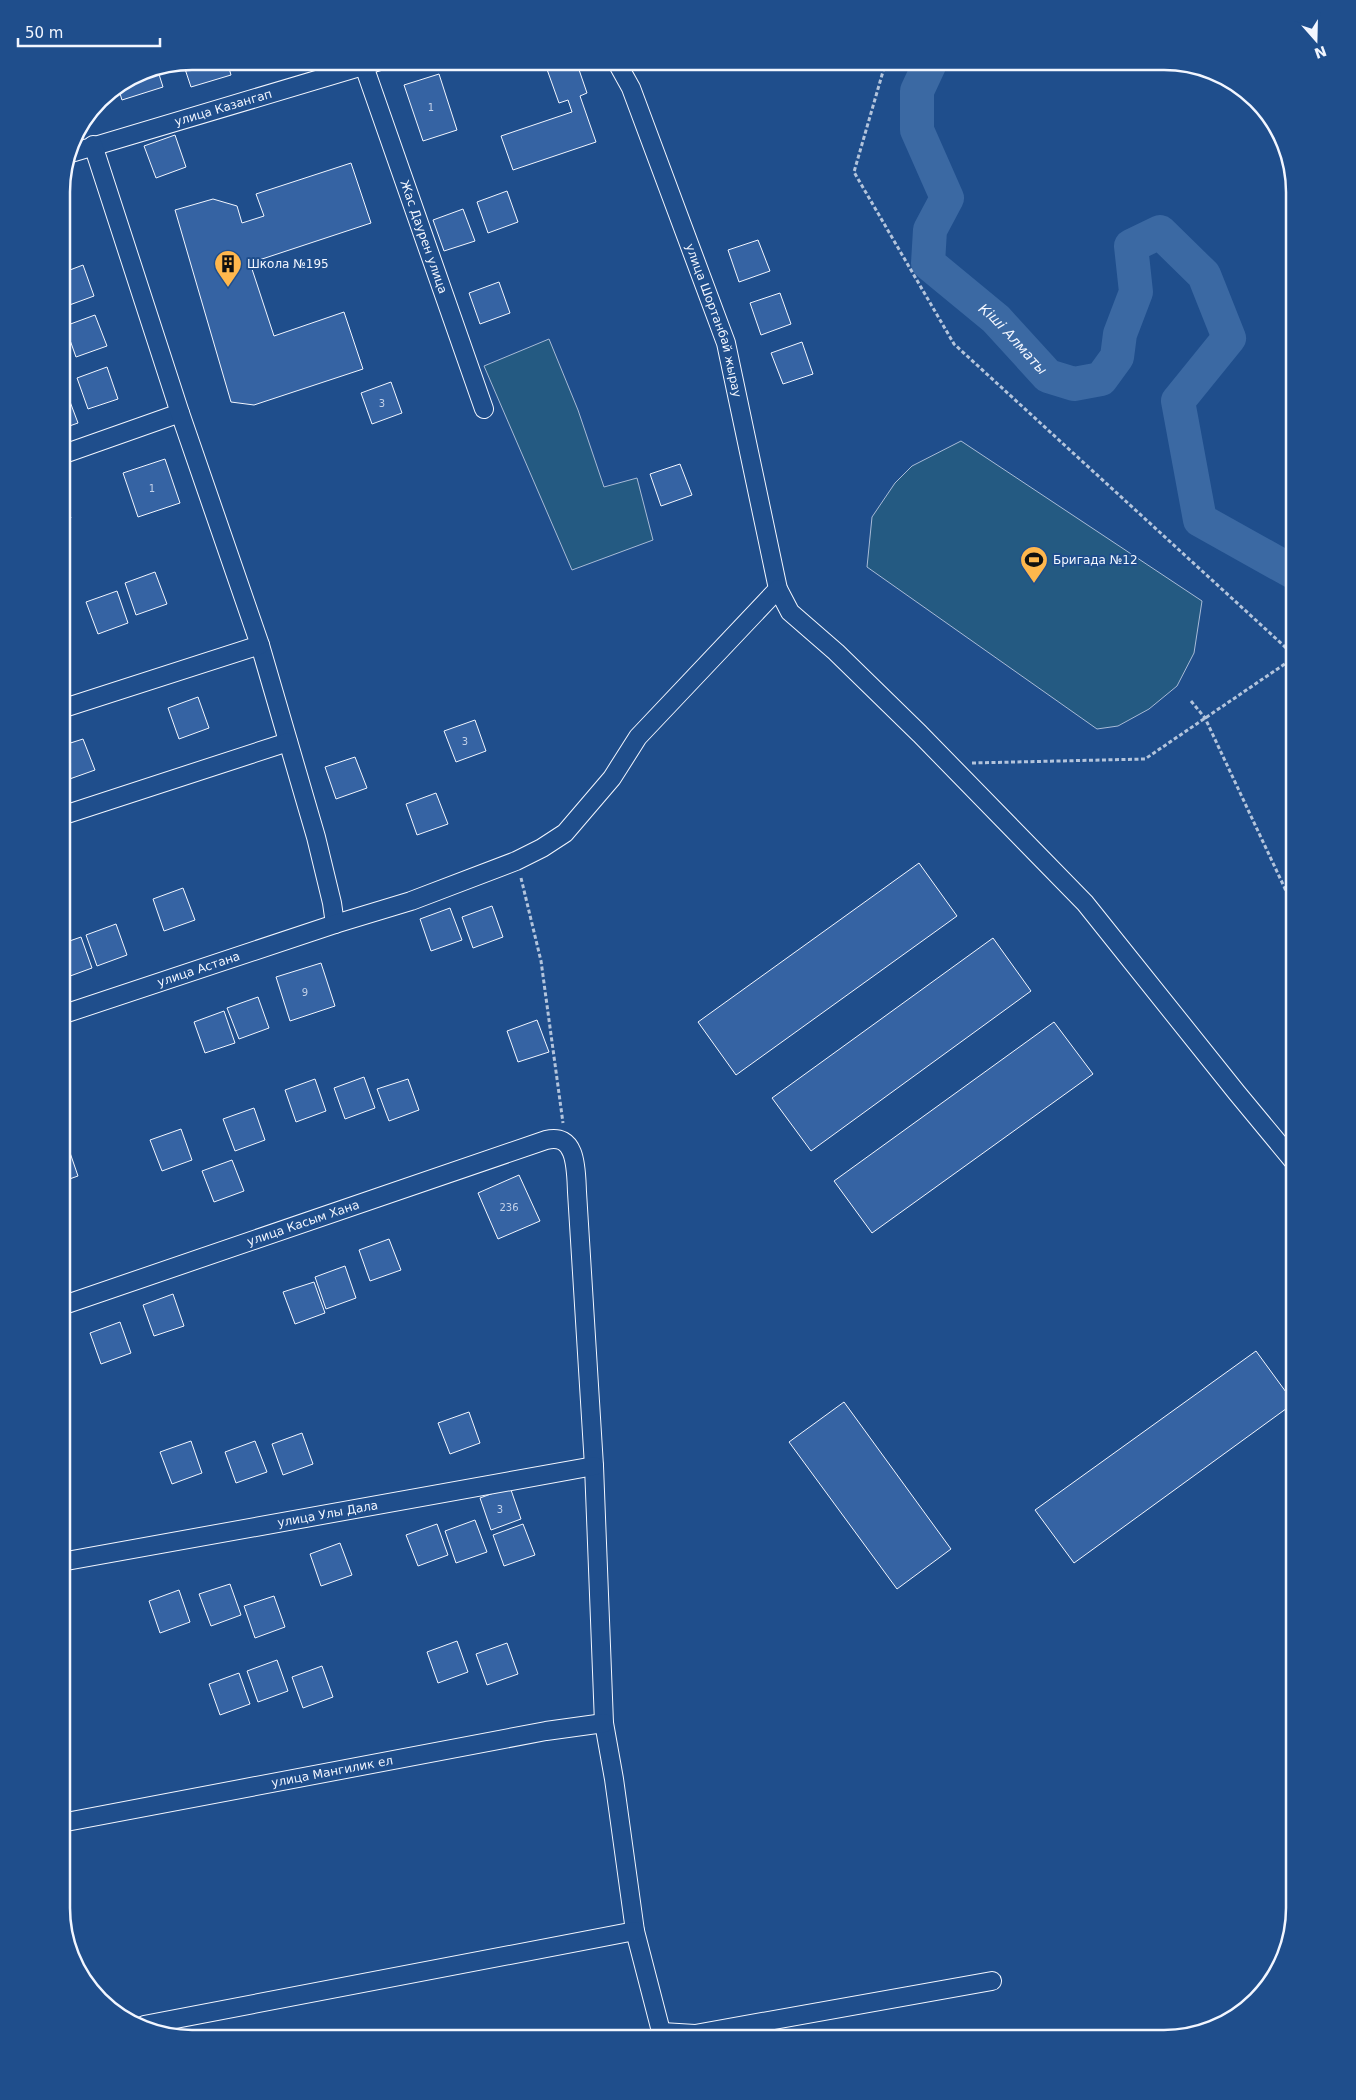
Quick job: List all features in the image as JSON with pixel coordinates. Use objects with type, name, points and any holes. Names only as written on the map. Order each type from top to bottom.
[{"type":"street","name":"улица Казангап","points":[[77,151],[351,70]]},
{"type":"street","name":"Жас Даурен улица","points":[[374,70],[484,408]]},
{"type":"street","name":"улица Шортанбай жырау","points":[[621,70],[631,88],[726,343],[778,589],[790,612],[836,652],[949,763],[1086,903],[1286,1152]]},
{"type":"street","points":[[94,145],[180,413],[260,645],[316,837],[335,924]]},
{"type":"street","points":[[70,451],[180,413]]},
{"type":"street","name":"улица Астана","points":[[70,1013],[335,924],[411,901],[516,861],[542,848],[565,833],[612,778],[638,736],[778,589]]},
{"type":"street","points":[[70,706],[260,645]]},
{"type":"street","points":[[70,813],[288,742]]},
{"type":"street","name":"улица Касым Хана","points":[[70,1303],[546,1140],[556,1138],[565,1142]]},
{"type":"street","points":[[565,1142],[575,1159],[594,1466],[604,1723],[614,1778],[635,1931],[661,2030]]},
{"type":"street","name":"улица Улы Дала","points":[[70,1560],[594,1466]]},
{"type":"street","name":"улица Мангилик ел","points":[[70,1821],[536,1732],[604,1723]]},
{"type":"street","points":[[152,2023],[635,1931]]},
{"type":"street","points":[[718,2030],[992,1981]]},
{"type":"path","points":[[884,70],[854,172],[954,344],[1286,649]]},
{"type":"path","points":[[949,763],[1145,759],[1286,663]]},
{"type":"path","points":[[1192,701],[1205,718],[1286,891]]},
{"type":"path","points":[[516,861],[532,918],[541,961],[565,1142]]},
{"type":"shaded area","points":[[549,339],[578,410],[604,487],[637,478],[653,540],[572,570],[484,366]]},
{"type":"shaded area","name":"Бригада №12","points":[[961,441],[1202,601],[1194,653],[1177,686],[1149,709],[1118,726],[1097,729],[867,567],[872,517],[895,483],[912,466]]},
{"type":"building","points":[[185,70],[230,70],[231,75],[191,87]]},
{"type":"building","points":[[547,70],[579,70],[587,93],[580,96],[596,142],[513,170],[501,136],[572,112],[568,100],[559,103]]},
{"type":"building","points":[[159,74],[163,87],[122,100],[120,94],[145,79]]},
{"type":"building","points":[[439,74],[457,130],[423,141],[404,85]]},
{"type":"building","points":[[175,135],[186,167],[156,178],[144,146]]},
{"type":"building","name":"Школа №195","points":[[351,163],[371,223],[250,263],[274,336],[344,312],[363,369],[254,405],[231,402],[175,210],[213,199],[237,206],[242,223],[264,216],[256,194]]},
{"type":"building","points":[[507,191],[518,222],[488,233],[477,202]]},
{"type":"building","points":[[463,209],[475,241],[444,251],[433,220]]},
{"type":"building","points":[[758,240],[770,271],[739,282],[728,250]]},
{"type":"building","points":[[83,265],[94,296],[70,305],[70,270]]},
{"type":"building","points":[[499,282],[510,313],[480,324],[469,293]]},
{"type":"building","points":[[780,293],[791,324],[761,335],[750,303]]},
{"type":"building","points":[[95,315],[107,346],[76,357],[70,340],[70,324]]},
{"type":"building","points":[[802,342],[813,374],[783,384],[771,353]]},
{"type":"building","points":[[107,367],[118,399],[88,409],[77,378]]},
{"type":"building","points":[[391,382],[402,413],[372,424],[361,393]]},
{"type":"building","points":[[70,402],[78,423],[70,426]]},
{"type":"building","points":[[165,459],[180,503],[138,517],[123,473]]},
{"type":"building","points":[[680,464],[692,495],[661,506],[650,474]]},
{"type":"building","points":[[155,572],[167,604],[136,615],[125,583]]},
{"type":"building","points":[[117,591],[128,623],[98,634],[86,602]]},
{"type":"building","points":[[198,697],[209,728],[179,739],[168,708]]},
{"type":"building","points":[[475,720],[486,751],[456,762],[444,731]]},
{"type":"building","points":[[83,739],[95,770],[70,779],[70,743]]},
{"type":"building","points":[[355,757],[367,788],[336,799],[325,767]]},
{"type":"building","points":[[436,793],[448,824],[417,835],[406,804]]},
{"type":"building","points":[[919,863],[957,916],[736,1075],[698,1022]]},
{"type":"building","points":[[183,888],[195,920],[164,931],[153,899]]},
{"type":"building","points":[[492,906],[503,937],[473,948],[462,917]]},
{"type":"building","points":[[450,908],[462,940],[431,951],[420,919]]},
{"type":"building","points":[[116,924],[127,955],[97,966],[86,935]]},
{"type":"building","points":[[81,937],[92,968],[70,976],[70,941]]},
{"type":"building","points":[[993,938],[1031,991],[811,1151],[772,1098]]},
{"type":"building","points":[[321,963],[335,1006],[290,1021],[276,977]]},
{"type":"building","points":[[258,997],[269,1028],[239,1039],[227,1008]]},
{"type":"building","points":[[224,1011],[235,1043],[205,1053],[194,1022]]},
{"type":"building","points":[[537,1020],[549,1052],[518,1062],[507,1031]]},
{"type":"building","points":[[1054,1022],[1093,1074],[872,1233],[834,1181]]},
{"type":"building","points":[[364,1077],[375,1108],[345,1119],[334,1088]]},
{"type":"building","points":[[315,1079],[326,1111],[296,1122],[285,1090]]},
{"type":"building","points":[[408,1079],[419,1110],[389,1121],[377,1089]]},
{"type":"building","points":[[254,1108],[265,1140],[235,1151],[223,1119]]},
{"type":"building","points":[[181,1129],[192,1160],[162,1171],[150,1140]]},
{"type":"building","points":[[70,1153],[78,1176],[70,1179]]},
{"type":"building","points":[[232,1160],[244,1191],[214,1202],[202,1171]]},
{"type":"building","points":[[519,1175],[540,1221],[498,1239],[478,1193]]},
{"type":"building","points":[[389,1239],[401,1270],[370,1281],[359,1250]]},
{"type":"building","points":[[345,1266],[356,1298],[326,1309],[315,1277]]},
{"type":"building","points":[[314,1282],[325,1313],[295,1324],[283,1292]]},
{"type":"building","points":[[173,1294],[184,1326],[154,1336],[143,1305]]},
{"type":"building","points":[[120,1322],[131,1353],[101,1364],[90,1333]]},
{"type":"building","points":[[1256,1351],[1286,1392],[1286,1409],[1074,1563],[1035,1510]]},
{"type":"building","points":[[844,1402],[951,1549],[897,1589],[789,1442]]},
{"type":"building","points":[[469,1412],[480,1443],[450,1454],[438,1423]]},
{"type":"building","points":[[302,1433],[313,1464],[283,1475],[272,1444]]},
{"type":"building","points":[[191,1441],[202,1473],[172,1484],[160,1452]]},
{"type":"building","points":[[255,1441],[267,1472],[236,1483],[225,1452]]},
{"type":"building","points":[[510,1487],[521,1519],[491,1530],[480,1498]]},
{"type":"building","points":[[475,1520],[487,1552],[456,1563],[445,1531]]},
{"type":"building","points":[[437,1524],[448,1555],[418,1566],[406,1535]]},
{"type":"building","points":[[523,1524],[535,1555],[504,1566],[493,1535]]},
{"type":"building","points":[[340,1543],[352,1575],[321,1586],[310,1554]]},
{"type":"building","points":[[230,1584],[241,1615],[211,1626],[199,1594]]},
{"type":"building","points":[[179,1590],[190,1622],[160,1633],[149,1601]]},
{"type":"building","points":[[274,1596],[285,1627],[255,1638],[244,1606]]},
{"type":"building","points":[[457,1641],[468,1672],[438,1683],[427,1652]]},
{"type":"building","points":[[507,1643],[518,1674],[487,1685],[476,1654]]},
{"type":"building","points":[[277,1660],[288,1691],[258,1702],[247,1671]]},
{"type":"building","points":[[322,1666],[333,1697],[303,1708],[292,1677]]},
{"type":"building","points":[[239,1673],[250,1704],[220,1715],[209,1684]]},
{"type":"waterway","name":"Кіші Алматы","points":[[927,70],[917,91],[917,130],[947,198],[930,230],[928,263],[996,319],[1048,376],[1074,384],[1101,379],[1117,357],[1120,334],[1136,292],[1131,246],[1160,232],[1204,275],[1229,338],[1178,401],[1200,520],[1286,568]]},
{"type":"place","name":"Школа №195","points":[[228,288]]},
{"type":"place","name":"Бригада №12","points":[[1034,584]]}]
